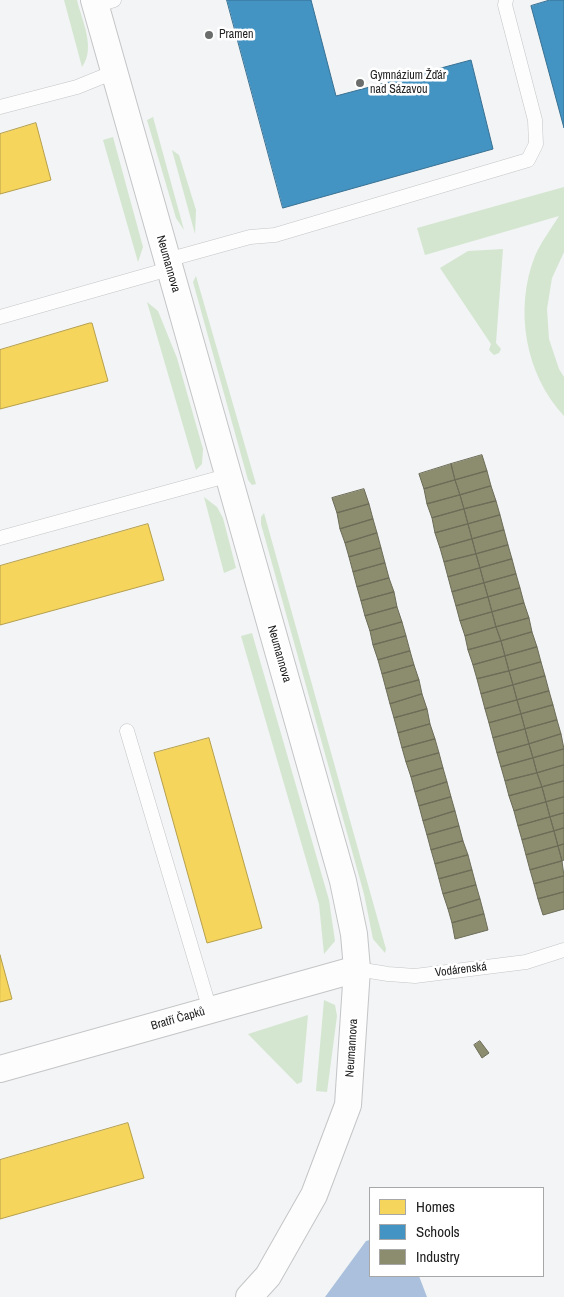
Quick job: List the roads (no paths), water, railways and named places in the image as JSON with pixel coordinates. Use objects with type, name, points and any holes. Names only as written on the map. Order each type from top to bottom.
[{"type":"street","name":"Neumannova","points":[[101,2],[114,72],[230,475],[343,881],[354,934],[357,969],[348,1105],[314,1195],[268,1276],[249,1297]]},
{"type":"street","name":"Bratří Čapků","points":[[0,1069],[357,969]]},
{"type":"lane","points":[[0,317],[250,237],[275,235],[528,160],[536,144],[535,120],[505,5],[506,0]]},
{"type":"lane","points":[[0,107],[77,86],[114,72]]},
{"type":"lane","points":[[0,538],[230,475]]},
{"type":"lane","points":[[127,731],[210,1010]]},
{"type":"lane","name":"Vodárenská","points":[[357,969],[415,976],[526,962],[564,950]]},
{"type":"water","points":[[369,1240],[369,1277],[419,1277],[427,1297],[325,1297],[366,1241]]},
{"type":"place","name":"Pramen","points":[[209,35]]},
{"type":"place","name":"Gymnázium Žďár nad Sázavou","points":[[360,83]]}]
